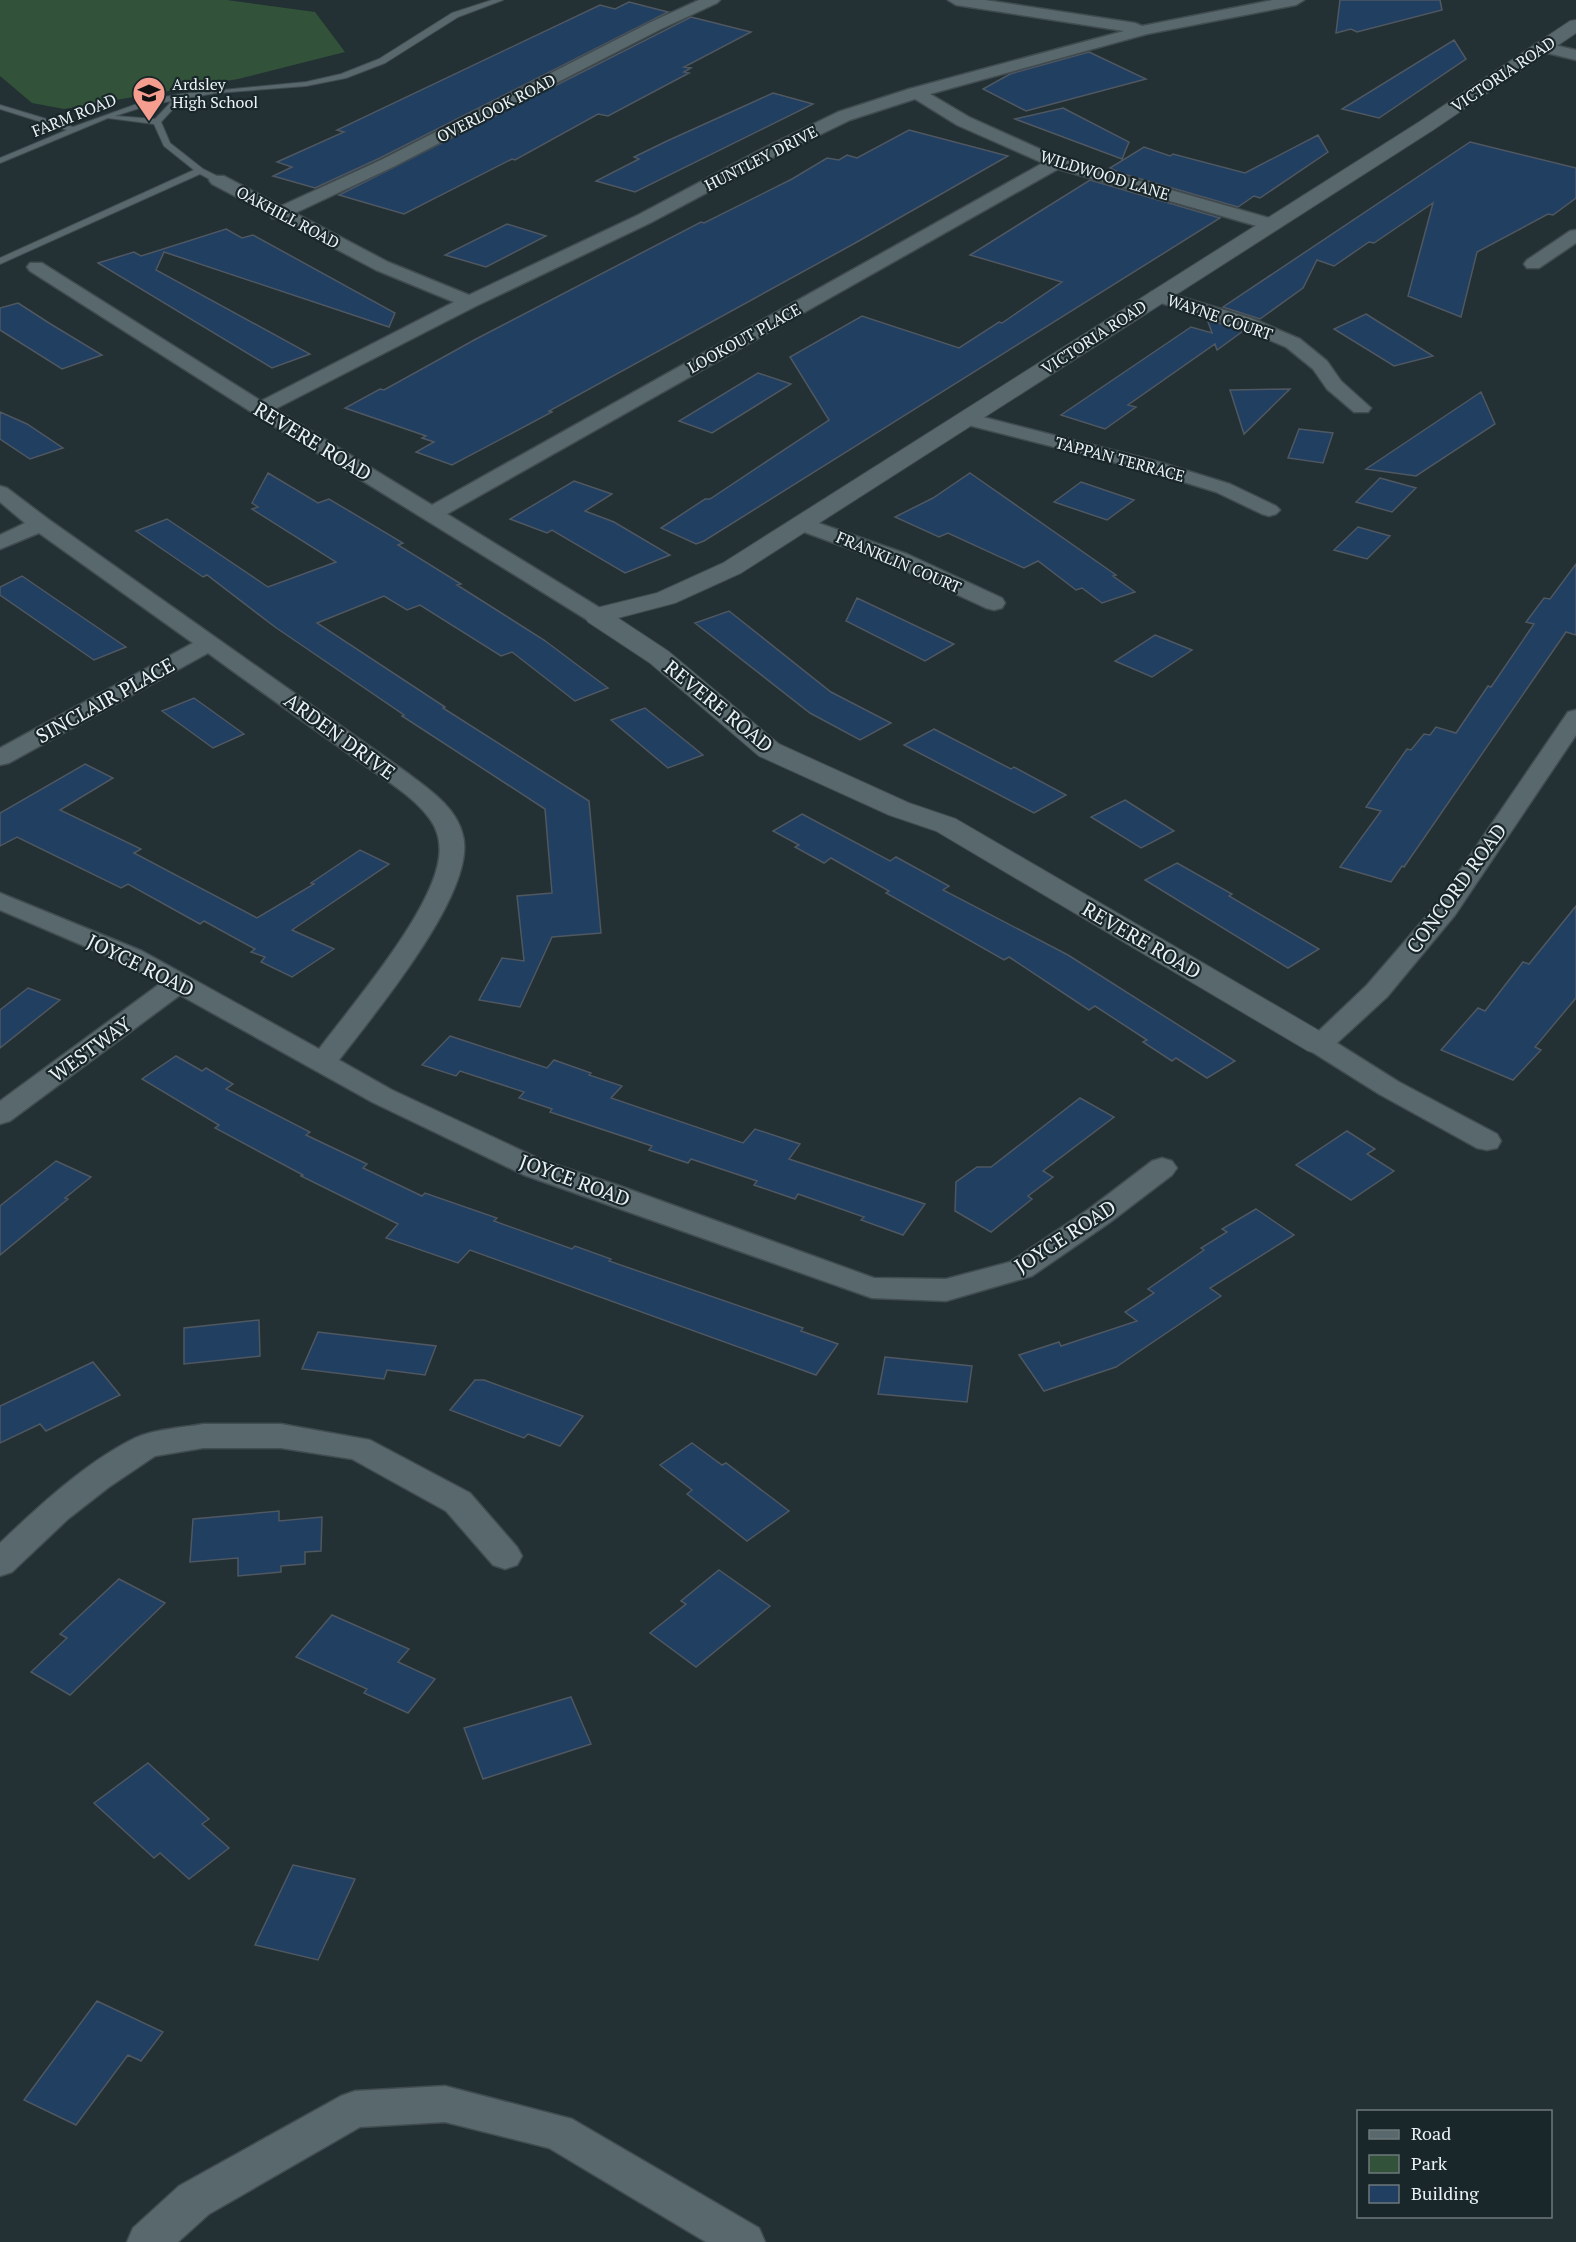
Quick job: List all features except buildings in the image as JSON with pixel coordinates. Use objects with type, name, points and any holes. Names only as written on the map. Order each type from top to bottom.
[{"type":"street","name":"OVERLOOK ROAD","points":[[278,214],[324,194],[640,33],[712,0]]},
{"type":"street","points":[[956,0],[1146,30]]},
{"type":"street","name":"HUNTLEY DRIVE","points":[[260,409],[469,302],[644,219],[766,154],[844,117],[915,92],[1146,30],[1296,0]]},
{"type":"street","name":"VICTORIA ROAD","points":[[597,616],[666,598],[732,568],[1426,126],[1576,25]]},
{"type":"street","points":[[1541,47],[1576,56]]},
{"type":"street","name":"WILDWOOD LANE","points":[[915,92],[963,121],[1056,163],[1270,224]]},
{"type":"street","name":"LOOKOUT PLACE","points":[[432,514],[1056,163]]},
{"type":"street","name":"OAKHILL ROAD","points":[[218,180],[278,214],[382,266],[469,302]]},
{"type":"street","points":[[1533,264],[1576,235]]},
{"type":"street","name":"REVERE ROAD","points":[[36,267],[260,409],[597,616],[658,657],[769,750],[899,809],[946,825],[1319,1044],[1389,1088],[1487,1141]]},
{"type":"street","name":"WAYNE COURT","points":[[1158,296],[1244,322],[1293,343],[1320,365],[1334,385],[1362,408]]},
{"type":"street","name":"TAPPAN TERRACE","points":[[967,419],[1152,466],[1213,485],[1269,510]]},
{"type":"street","name":"ARDEN DRIVE","points":[[0,492],[40,524],[210,642],[397,777],[439,811],[452,838],[450,873],[418,934],[323,1062]]},
{"type":"street","points":[[0,543],[40,524]]},
{"type":"street","name":"FRANKLIN COURT","points":[[804,524],[899,559],[994,603]]},
{"type":"street","name":"SINCLAIR PLACE","points":[[0,758],[210,642]]},
{"type":"street","name":"CONCORD ROAD","points":[[1319,1044],[1377,991],[1446,909],[1576,717]]},
{"type":"street","name":"JOYCE ROAD","points":[[0,901],[133,957],[382,1096],[534,1168],[610,1192],[872,1288],[946,1290],[1022,1269],[1099,1216],[1162,1168]]},
{"type":"street","name":"WESTWAY","points":[[0,1115],[180,982]]},
{"type":"street","points":[[0,1563],[56,1510],[96,1478],[137,1452],[147,1446],[202,1436],[281,1436],[359,1448],[458,1502],[505,1556]]},
{"type":"street","points":[[148,2242],[194,2200],[355,2109],[445,2104],[558,2132],[744,2242]]},
{"type":"lane","name":"FARM ROAD","points":[[0,161],[98,119],[151,102],[181,96],[306,84],[343,76],[382,61],[455,15],[499,0]]},
{"type":"lane","points":[[98,119],[126,118],[157,122],[181,96]]},
{"type":"lane","points":[[0,107],[73,129]]},
{"type":"lane","name":"OAKHILL ROAD","points":[[157,122],[167,144],[200,171],[218,180]]},
{"type":"lane","points":[[0,261],[200,171]]},
{"type":"green space","points":[[0,0],[227,0],[315,12],[345,52],[238,79],[64,109],[32,103],[0,76]]},
{"type":"place","name":"Ardsley High School","points":[[149,122]]}]
